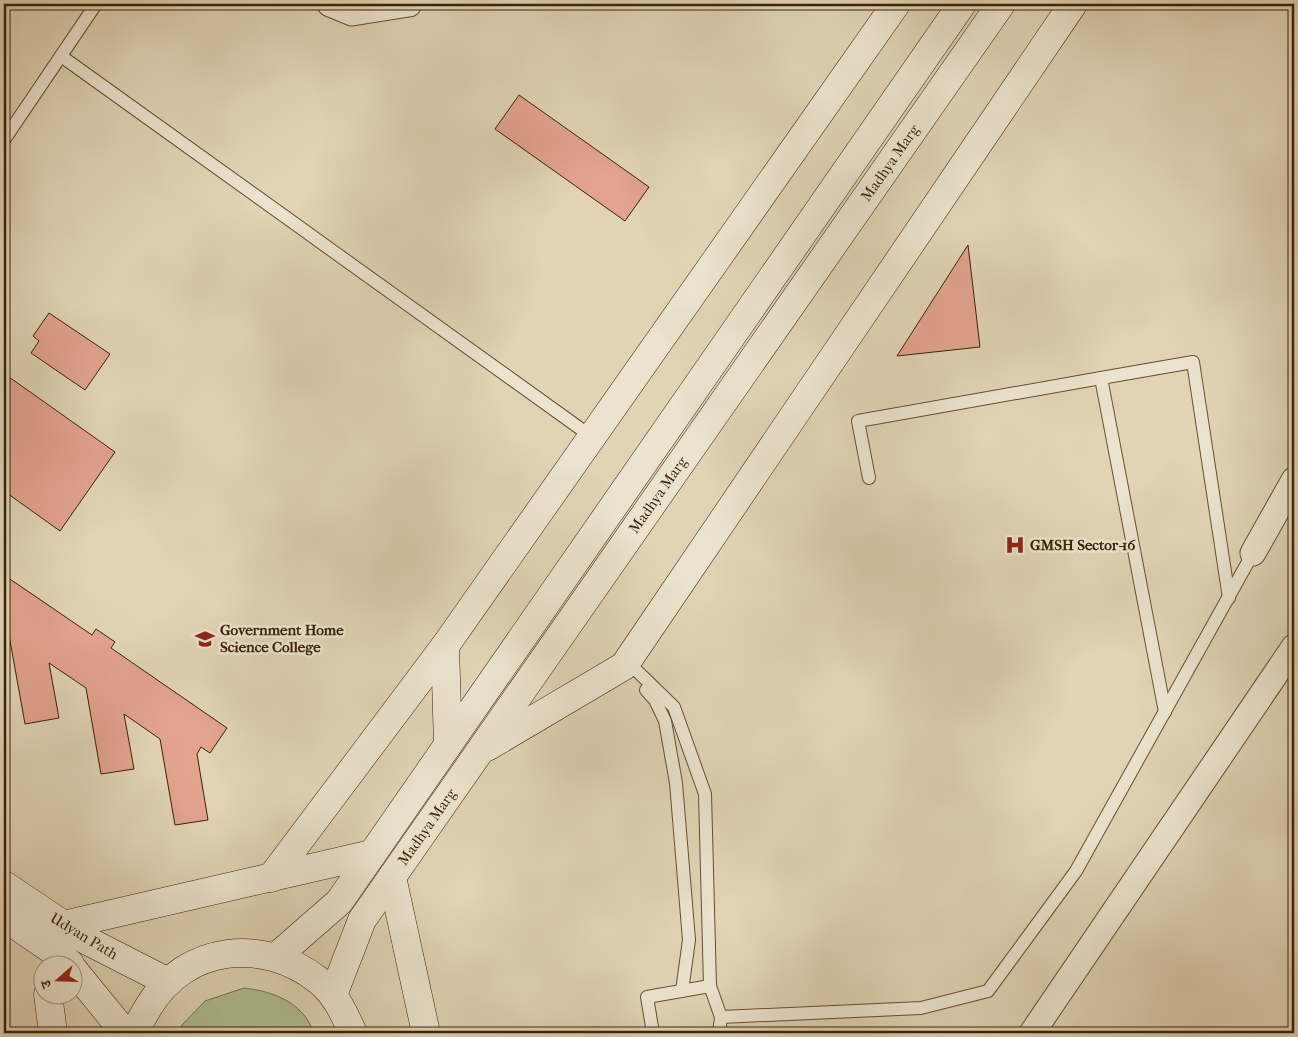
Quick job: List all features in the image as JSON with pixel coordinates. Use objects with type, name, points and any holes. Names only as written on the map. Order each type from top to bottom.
[{"type":"main road","points":[[271,878],[445,646],[896,4]]},
{"type":"main road","name":"Madhya Marg","points":[[276,957],[339,902],[962,4]]},
{"type":"main road","name":"Madhya Marg","points":[[333,995],[362,920],[1001,4]]},
{"type":"main road","points":[[479,752],[624,666],[1073,4]]},
{"type":"main road","points":[[445,646],[448,744]]},
{"type":"main road","points":[[64,925],[372,854]]},
{"type":"main road","points":[[392,877],[426,1033]]},
{"type":"main road","name":"Udyan Path","points":[[4,885],[86,940],[168,982]]},
{"type":"main road","name":"Udyan Path","points":[[4,917],[42,953]]},
{"type":"main road","points":[[136,1033],[138,1025],[159,991],[168,982],[196,963],[229,954],[252,953],[276,957],[290,962],[318,980],[333,995],[343,1010],[353,1033]]},
{"type":"main road","points":[[82,980],[125,1033]]},
{"type":"main road","points":[[50,1004],[54,1033]]},
{"type":"street","points":[[330,4],[352,13],[409,4]]},
{"type":"street","points":[[1253,553],[1294,480]]},
{"type":"street","points":[[1032,1033],[1294,647]]},
{"type":"lane","points":[[4,140],[96,4]]},
{"type":"lane","points":[[61,56],[592,438]]},
{"type":"lane","points":[[869,478],[858,421],[1193,362],[1229,598]]},
{"type":"lane","points":[[1101,378],[1165,712]]},
{"type":"lane","points":[[722,1017],[920,1008],[988,991],[1076,871],[1253,553]]},
{"type":"lane","points":[[624,666],[636,670],[674,707],[705,794],[710,986],[722,1017],[719,1033]]},
{"type":"lane","points":[[624,666],[655,700],[665,721],[675,774],[689,940],[682,991]]},
{"type":"lane","points":[[654,1033],[648,997],[710,986]]},
{"type":"green space","points":[[244,988],[262,991],[287,1001],[301,1012],[314,1033],[179,1033],[182,1025],[205,1001]]},
{"type":"building","points":[[519,95],[649,187],[625,221],[495,129]]},
{"type":"building","points":[[968,245],[980,347],[897,356]]},
{"type":"building","points":[[49,313],[110,354],[85,390],[31,353],[39,341],[33,336]]},
{"type":"building","points":[[9,377],[115,452],[60,531],[4,491],[4,384]]},
{"type":"building","points":[[4,575],[92,635],[96,629],[115,642],[111,648],[227,728],[210,753],[201,747],[197,754],[208,820],[175,825],[160,739],[124,714],[134,769],[101,774],[86,688],[49,663],[59,718],[25,724],[9,635],[4,631]]},
{"type":"place","name":"GMSH Sector-16","points":[[1015,545]]},
{"type":"place","name":"Government Home Science College","points":[[205,639]]}]
